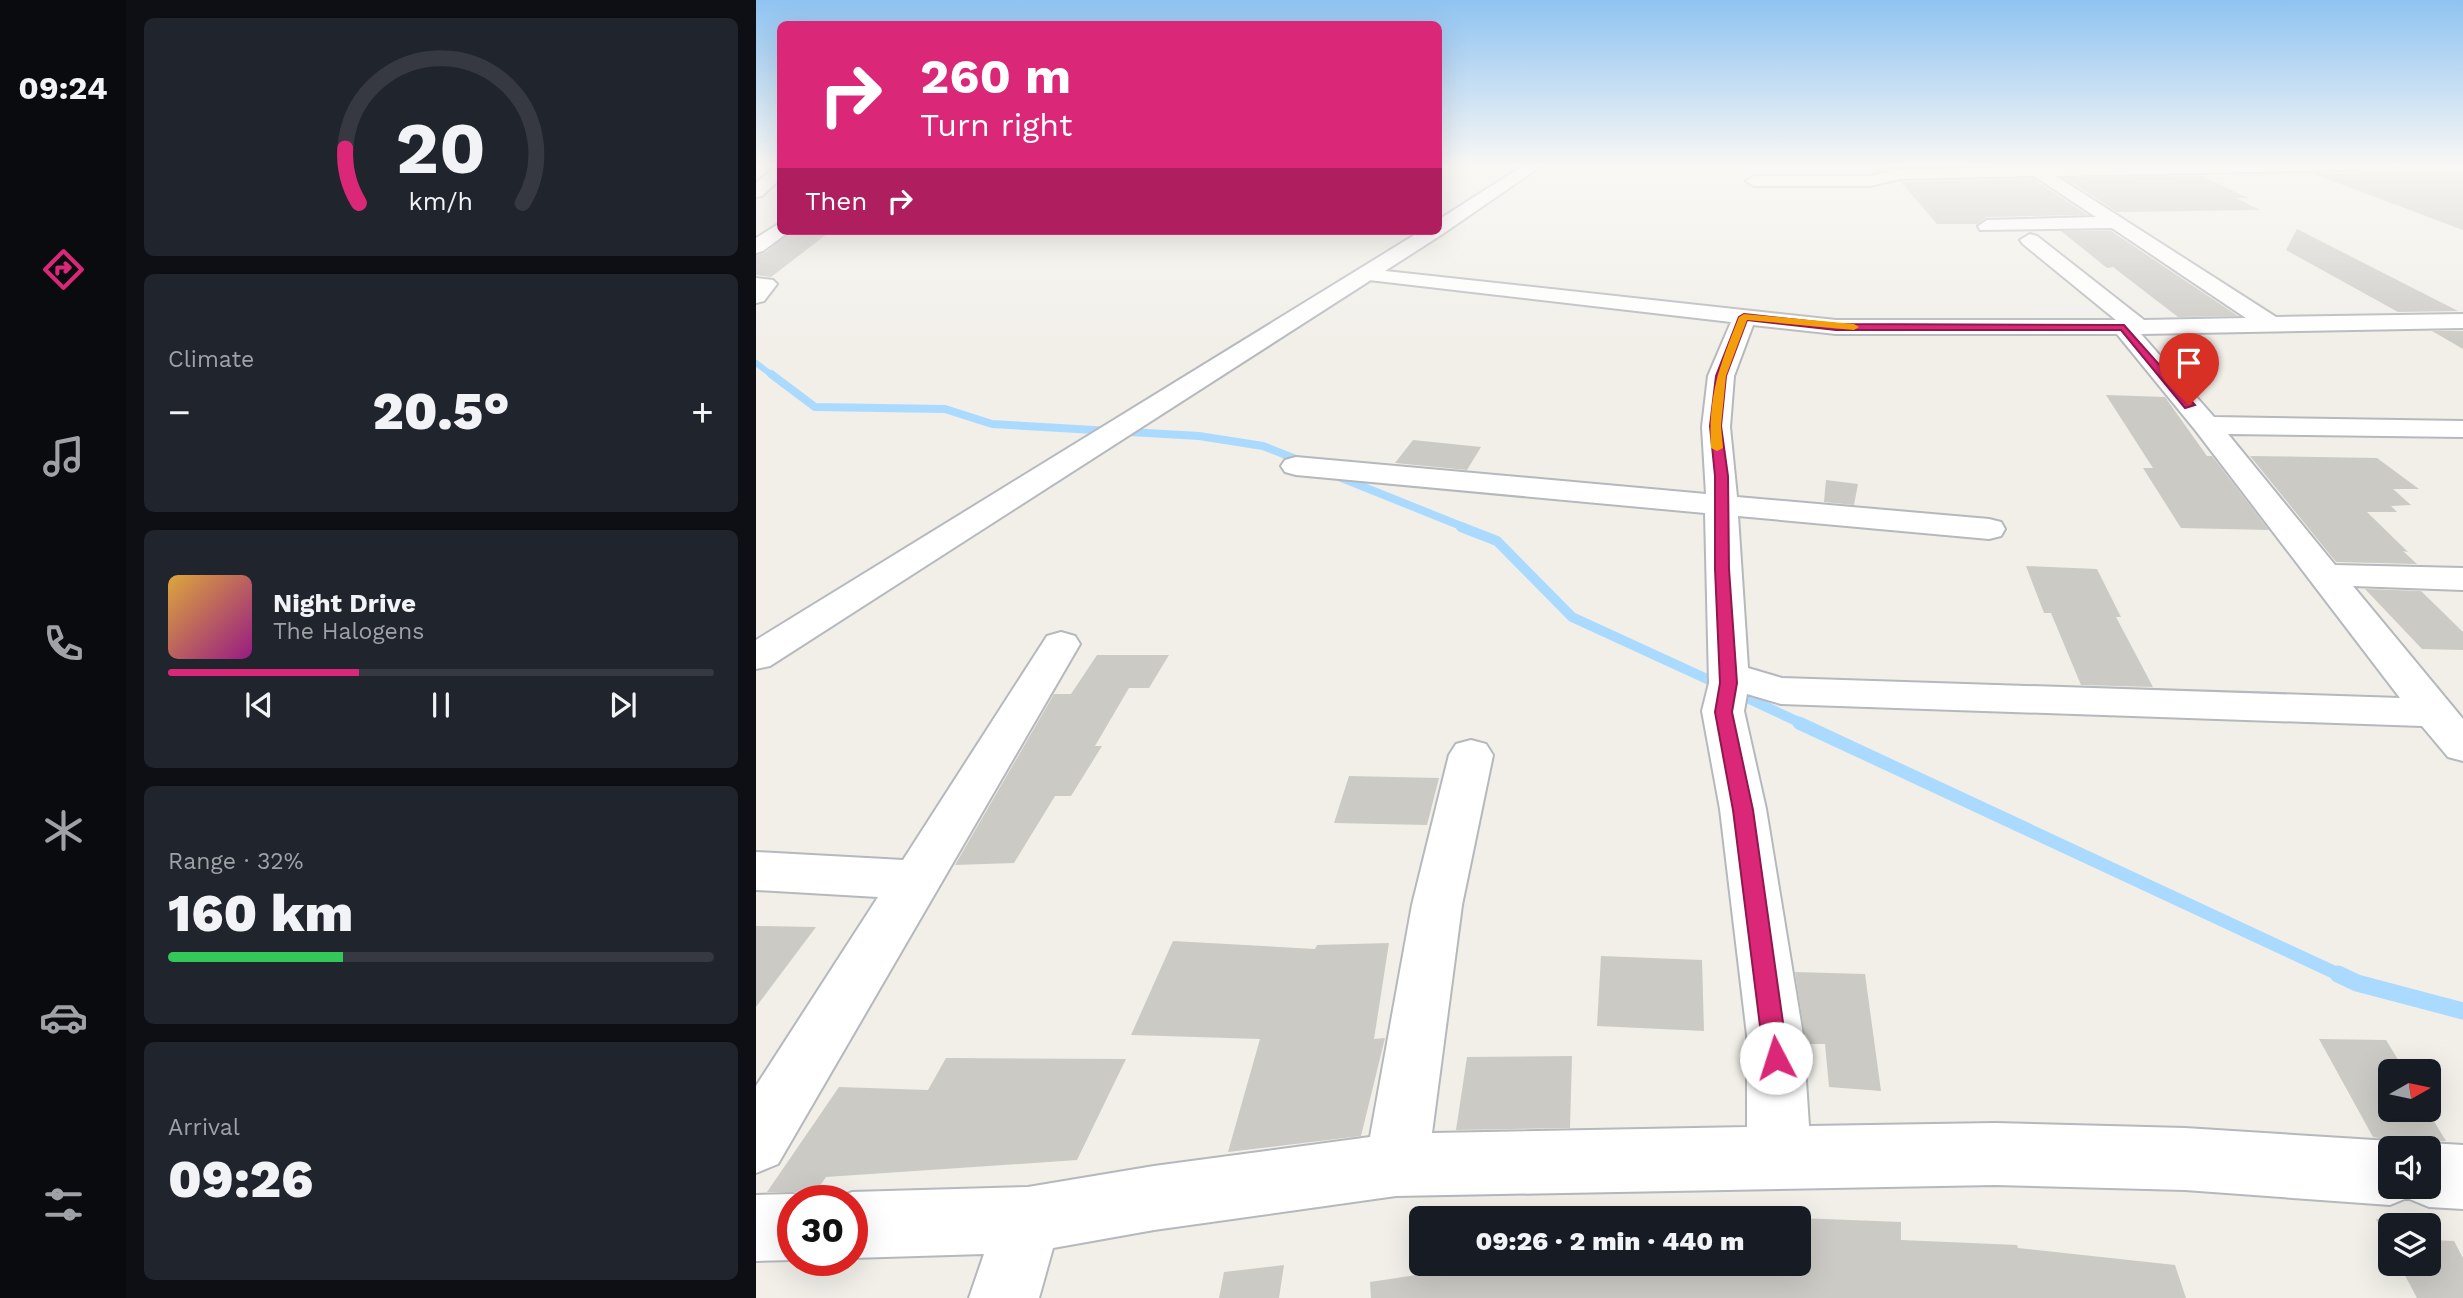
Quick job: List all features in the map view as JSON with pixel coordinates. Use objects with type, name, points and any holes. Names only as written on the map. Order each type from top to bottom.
[{"type":"street","points":[[756,247],[773,225]]},
{"type":"street","points":[[1987,226],[2034,225]]},
{"type":"street","points":[[2123,225],[2274,326]]},
{"type":"street","points":[[756,657],[1428,235]]},
{"type":"street","points":[[2030,240],[2132,327],[2323,575],[2463,746]]},
{"type":"street","points":[[1367,275],[1836,327],[2274,326],[2463,321]]},
{"type":"street","points":[[756,284],[766,284],[756,296]]},
{"type":"street","points":[[1744,317],[1721,376],[1716,426],[1722,505],[1727,690],[1775,1035],[1779,1159]]},
{"type":"street","points":[[2206,425],[2463,429]]},
{"type":"street","points":[[1296,466],[1989,529]]},
{"type":"street","points":[[2323,575],[2463,579]]},
{"type":"street","points":[[756,1143],[1061,645]]},
{"type":"street","points":[[1727,690],[2434,713]]},
{"type":"street","points":[[1396,1165],[1437,905],[1471,755]]},
{"type":"street","points":[[756,871],[917,880]]},
{"type":"street","points":[[868,1225],[1028,1220],[1154,1198],[1396,1165],[1995,1154],[2185,1159],[2378,1171]]},
{"type":"street","points":[[2441,1176],[2463,1177]]},
{"type":"street","points":[[1004,1298],[1028,1220]]},
{"type":"street","points":[[756,1228],[777,1227]]},
{"type":"building","points":[[2449,225],[2463,225],[2463,230]]},
{"type":"building","points":[[2297,229],[2458,311],[2398,312],[2286,250]]},
{"type":"building","points":[[2061,231],[2111,231],[2238,316],[2178,317],[2113,267],[2107,268]]},
{"type":"building","points":[[785,235],[826,235],[771,277],[756,275],[756,255],[765,253]]},
{"type":"building","points":[[2432,331],[2463,331],[2463,349]]},
{"type":"building","points":[[2106,395],[2165,397],[2207,456],[2212,456],[2269,530],[2181,528],[2143,468],[2153,468]]},
{"type":"building","points":[[1413,440],[1481,447],[1467,470],[1395,463]]},
{"type":"building","points":[[2250,456],[2377,458],[2419,489],[2393,489],[2411,505],[2391,506],[2397,512],[2367,512],[2417,564],[2336,562]]},
{"type":"building","points":[[1826,480],[1858,484],[1854,505],[1824,502]]},
{"type":"building","points":[[2026,566],[2097,569],[2121,617],[2116,617],[2153,687],[2081,685],[2051,613],[2044,613]]},
{"type":"building","points":[[2365,589],[2421,591],[2463,632],[2463,650],[2422,649]]},
{"type":"building","points":[[1097,655],[1169,655],[1149,688],[1129,688],[1095,746],[1102,746],[1071,796],[1055,796],[1014,863],[955,865],[1054,694],[1071,694]]},
{"type":"building","points":[[1349,776],[1439,778],[1427,825],[1334,823]]},
{"type":"building","points":[[756,926],[816,927],[756,1007]]},
{"type":"building","points":[[1173,941],[1315,949],[1317,945],[1389,943],[1374,1039],[1385,1038],[1361,1136],[1228,1152],[1260,1039],[1131,1035]]},
{"type":"building","points":[[1601,956],[1702,960],[1704,1031],[1597,1026]]},
{"type":"building","points":[[1795,972],[1865,974],[1881,1091],[1829,1087],[1825,1044],[1806,1044]]},
{"type":"building","points":[[2319,1039],[2386,1040],[2398,1059],[2378,1059],[2378,1122],[2434,1122],[2446,1141],[2441,1141],[2441,1136],[2373,1137]]},
{"type":"building","points":[[1572,1056],[1570,1128],[1456,1130],[1467,1057]]},
{"type":"building","points":[[946,1058],[1126,1059],[1077,1160],[826,1177],[821,1185],[777,1185],[777,1192],[767,1192],[839,1087],[928,1090]]},
{"type":"building","points":[[1811,1218],[1901,1222],[1901,1240],[2017,1245],[2018,1248],[2175,1265],[2186,1298],[1371,1298],[1370,1282],[1410,1276],[1811,1276]]},
{"type":"building","points":[[2441,1240],[2454,1241],[2463,1258],[2463,1298],[2417,1298],[2405,1276],[2441,1276]]},
{"type":"building","points":[[1284,1265],[1279,1298],[1219,1298],[1224,1272]]},
{"type":"waterway","points":[[756,363],[773,376]]},
{"type":"waterway","points":[[771,374],[815,407],[945,409],[992,424],[1199,436],[1263,446],[1306,463]]},
{"type":"waterway","points":[[1334,475],[1466,528]]},
{"type":"waterway","points":[[1461,527],[1497,541],[1572,617],[1720,685]]},
{"type":"waterway","points":[[1734,692],[1803,724]]},
{"type":"waterway","points":[[1799,723],[2342,976]]},
{"type":"waterway","points":[[2338,974],[2357,983],[2463,1011]]},
{"type":"slow traffic","points":[[1717,448],[1716,426],[1721,376],[1744,317],[1854,327]]},
{"type":"route","points":[[1776,1058],[1765,957],[1743,810],[1723,712],[1729,683],[1722,569],[1721,476],[1716,426],[1721,376],[1744,317],[1836,327],[2124,328],[2189,405]]}]
